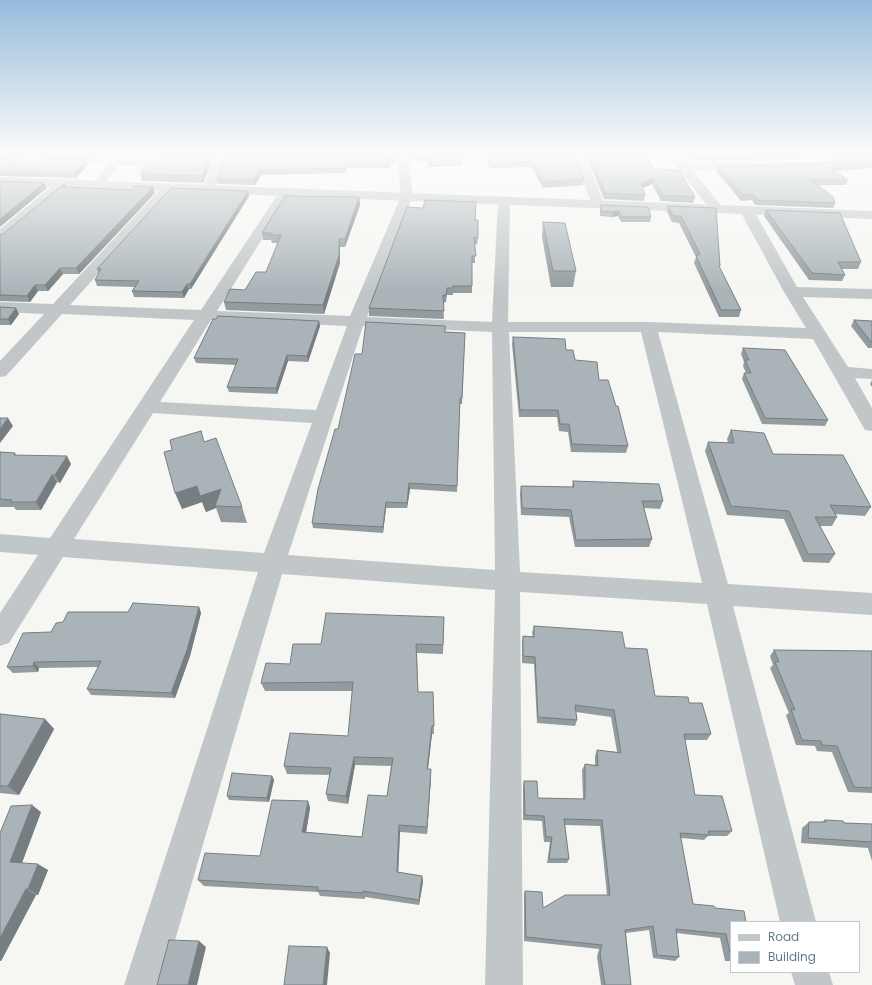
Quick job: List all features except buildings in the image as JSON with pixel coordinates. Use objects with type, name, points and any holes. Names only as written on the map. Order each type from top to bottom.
[{"type":"street","points":[[0,236],[43,200]]},
{"type":"street","points":[[0,372],[157,200]]},
{"type":"street","points":[[0,635],[208,315],[280,200]]},
{"type":"street","points":[[143,985],[273,564],[357,320],[405,200]]},
{"type":"street","points":[[484,200],[872,215]]},
{"type":"street","points":[[596,200],[598,204]]},
{"type":"street","points":[[709,200],[717,209]]},
{"type":"street","points":[[504,201],[500,327],[508,581],[504,985]]},
{"type":"street","points":[[747,211],[792,292],[842,372],[872,425]]},
{"type":"street","points":[[792,292],[872,294]]},
{"type":"street","points":[[0,307],[357,320],[500,327],[648,327],[818,334]]},
{"type":"street","points":[[648,327],[718,595],[798,921]]},
{"type":"street","points":[[842,372],[872,374]]},
{"type":"street","points":[[148,407],[324,417]]},
{"type":"street","points":[[0,543],[508,581],[872,604]]},
{"type":"street","points":[[810,973],[814,985]]}]
